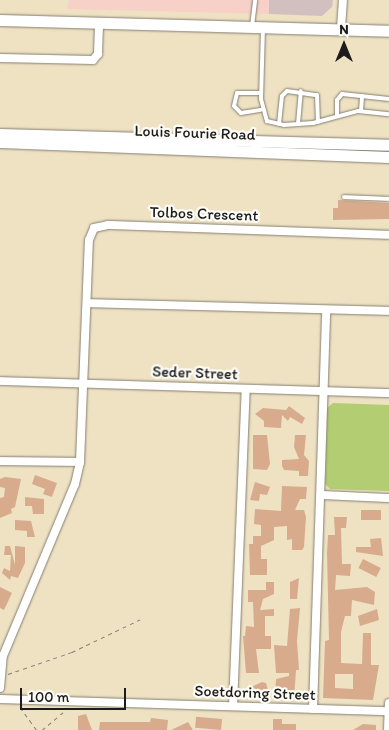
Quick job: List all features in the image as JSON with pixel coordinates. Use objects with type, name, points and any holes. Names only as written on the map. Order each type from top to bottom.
[{"type":"main road","points":[[0,20],[389,30]]},
{"type":"main road","name":"Louis Fourie Road","points":[[0,134],[389,145]]},
{"type":"main road","name":"Louis Fourie Road","points":[[0,142],[389,157]]},
{"type":"street","points":[[341,28],[343,0]]},
{"type":"street","points":[[0,58],[94,60],[98,54],[99,22]]},
{"type":"street","name":"Tolbos Crescent","points":[[0,688],[4,656],[76,484],[80,462],[89,240],[97,226],[389,235]]},
{"type":"street","points":[[87,303],[389,312]]},
{"type":"street","points":[[313,709],[326,310]]},
{"type":"street","name":"Seder Street","points":[[0,381],[389,393]]},
{"type":"street","points":[[233,706],[246,389]]},
{"type":"street","points":[[0,461],[80,462]]},
{"type":"street","points":[[321,495],[389,498]]},
{"type":"street","name":"Soetdoring Street","points":[[0,699],[75,703],[389,710]]},
{"type":"street","points":[[388,730],[389,703]]},
{"type":"lane","points":[[255,0],[258,26],[261,110],[267,121],[279,124],[298,124],[318,122],[361,111],[389,114]]},
{"type":"lane","points":[[298,124],[302,91]]},
{"type":"lane","points":[[279,124],[284,94],[302,91],[317,95],[318,122]]},
{"type":"lane","points":[[261,93],[237,93],[234,106],[242,113],[261,110]]},
{"type":"lane","points":[[337,116],[339,96],[389,99]]},
{"type":"lane","points":[[361,111],[362,96]]},
{"type":"lane","points":[[344,197],[389,199]]},
{"type":"path","points":[[1,678],[52,656],[72,652],[143,618]]},
{"type":"path","points":[[14,700],[37,730]]},
{"type":"path","points":[[42,730],[75,703]]},
{"type":"shaded area","points":[[69,0],[269,0],[269,14],[67,9]]},
{"type":"shaded area","points":[[269,0],[333,0],[332,7],[322,16],[269,14]]},
{"type":"green space","points":[[333,403],[389,405],[389,491],[330,489],[325,484],[327,408]]},
{"type":"building","points":[[338,200],[389,203],[389,219],[333,220],[333,208],[338,208]]},
{"type":"building","points":[[289,406],[305,418],[302,424],[290,417],[288,421],[282,415],[281,428],[264,427],[264,421],[255,414],[263,408],[286,410]]},
{"type":"building","points":[[253,435],[267,435],[270,464],[267,470],[253,469]]},
{"type":"building","points":[[295,435],[306,435],[304,455],[309,461],[308,476],[299,476],[299,471],[284,470],[282,466],[282,460],[299,459],[294,447]]},
{"type":"building","points":[[35,475],[57,483],[52,497],[43,494],[45,489],[32,484]]},
{"type":"building","points":[[5,477],[21,479],[15,507],[11,509],[12,513],[0,518],[0,498],[4,497],[5,488],[0,487],[0,479]]},
{"type":"building","points":[[255,482],[270,487],[267,495],[260,494],[259,501],[250,500]]},
{"type":"building","points":[[282,486],[307,487],[306,499],[300,499],[295,510],[304,510],[306,517],[304,547],[302,550],[292,550],[292,539],[287,540],[287,526],[274,527],[274,540],[261,546],[261,559],[267,559],[267,575],[250,575],[249,544],[253,544],[253,536],[261,536],[261,525],[254,524],[255,509],[281,511]]},
{"type":"building","points":[[25,497],[44,499],[44,514],[33,514],[32,506],[25,506]]},
{"type":"building","points":[[361,510],[381,510],[381,520],[361,520]]},
{"type":"building","points":[[334,517],[347,517],[346,528],[341,528],[342,564],[351,564],[350,576],[336,575],[335,590],[367,587],[375,592],[374,605],[352,600],[351,616],[345,616],[341,632],[341,663],[362,664],[363,633],[371,633],[371,665],[379,665],[373,700],[323,698],[325,641],[329,640],[328,535],[335,535]],"holes":[[[335,674],[353,674],[353,689],[335,688]]]},
{"type":"building","points":[[15,520],[31,521],[35,537],[27,537],[27,531],[15,530]]},
{"type":"building","points":[[381,538],[383,556],[356,552],[356,547],[371,547],[370,539]]},
{"type":"building","points":[[5,546],[10,546],[15,565],[15,546],[25,547],[25,563],[18,578],[11,576],[10,580],[2,573],[4,568],[10,571],[11,555],[4,555]]},
{"type":"building","points":[[363,559],[381,568],[376,577],[358,568]]},
{"type":"building","points":[[299,578],[297,599],[290,599],[290,582]]},
{"type":"building","points":[[266,582],[274,582],[274,594],[263,599],[260,610],[274,609],[274,616],[265,616],[265,636],[271,636],[271,649],[256,649],[259,673],[246,673],[243,636],[245,636],[246,626],[254,627],[253,602],[248,602],[248,590],[266,590]]},
{"type":"building","points":[[0,587],[12,593],[4,610],[0,608]]},
{"type":"building","points":[[300,608],[297,641],[299,670],[296,670],[294,699],[275,699],[276,679],[289,676],[289,673],[276,673],[274,645],[287,646],[290,609]]},
{"type":"building","points":[[377,609],[379,620],[360,626],[358,616]]},
{"type":"building","points":[[262,682],[266,683],[269,694],[250,700],[247,689]]},
{"type":"building","points":[[86,714],[92,730],[78,730],[78,716]]},
{"type":"building","points":[[196,717],[222,719],[221,730],[195,728]]},
{"type":"building","points":[[151,718],[168,720],[167,730],[99,730],[100,722],[150,722]]},
{"type":"building","points":[[273,719],[282,719],[282,724],[296,724],[296,730],[273,730]]},
{"type":"building","points":[[188,722],[193,730],[171,730]]},
{"type":"building","points":[[363,724],[376,725],[376,730],[353,730]]}]
